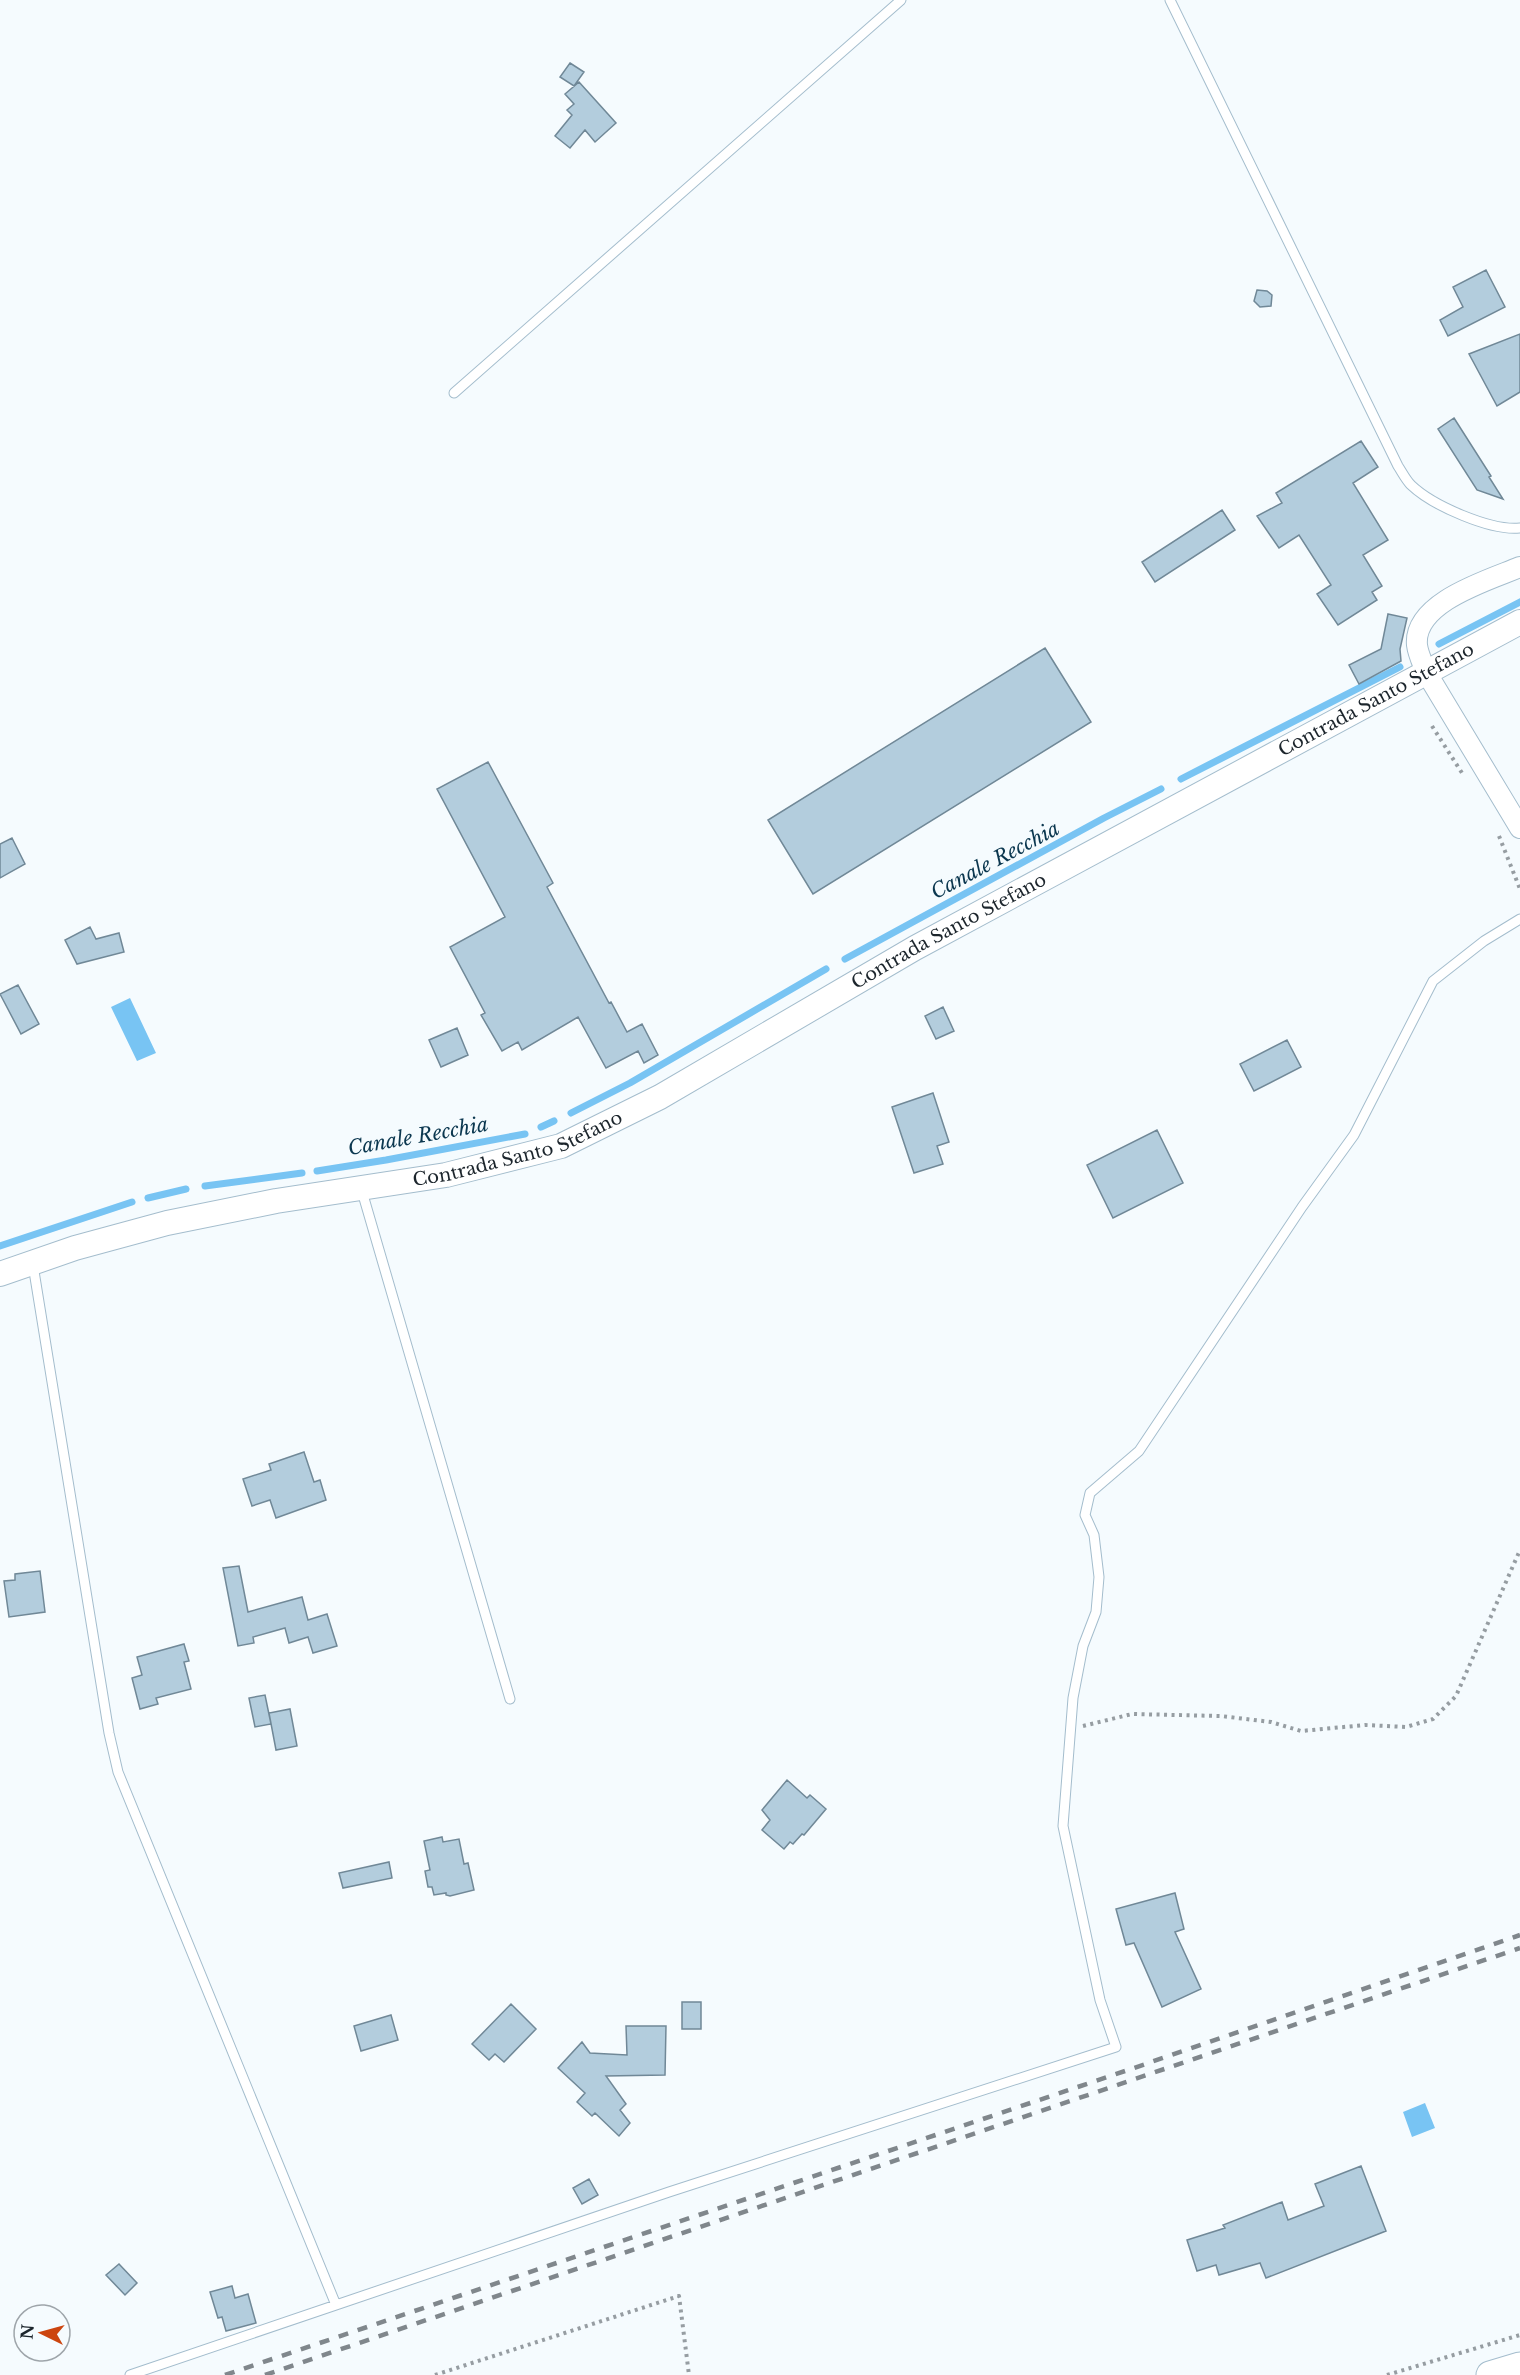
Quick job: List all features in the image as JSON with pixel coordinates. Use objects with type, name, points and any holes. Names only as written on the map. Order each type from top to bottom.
[{"type":"main road","points":[[1490,2375],[1520,2366]]},
{"type":"street","points":[[1520,567],[1456,593],[1420,624],[1417,645],[1426,672],[1520,828]]},
{"type":"street","name":"Contrada Santo Stefano","points":[[0,1274],[75,1248],[167,1223],[276,1201],[446,1175],[561,1146],[660,1097],[915,948],[1520,622]]},
{"type":"lane","points":[[454,393],[901,0]]},
{"type":"lane","points":[[1170,0],[1398,466],[1411,485],[1437,503],[1480,522],[1509,529],[1520,528]]},
{"type":"lane","points":[[130,2375],[669,2192],[1116,2047],[1100,2000],[1063,1826],[1073,1698],[1083,1646],[1096,1612],[1099,1577],[1094,1535],[1085,1515],[1090,1493],[1139,1451],[1302,1207],[1354,1135],[1433,981],[1484,941],[1520,919]]},
{"type":"lane","points":[[361,1188],[510,1699]]},
{"type":"lane","points":[[33,1263],[109,1734],[118,1772],[336,2305]]},
{"type":"path","points":[[1071,1729],[1132,1714],[1221,1716],[1271,1722],[1300,1731],[1365,1725],[1406,1727],[1433,1719],[1456,1696],[1520,1550]]},
{"type":"path","points":[[435,2375],[679,2296],[689,2375]]},
{"type":"path","points":[[1387,2375],[1520,2335]]},
{"type":"water","points":[[130,998],[156,1053],[137,1061],[111,1007]]},
{"type":"water","points":[[1425,2103],[1435,2128],[1412,2137],[1403,2112]]},
{"type":"building","points":[[570,63],[584,72],[574,86],[560,77]]},
{"type":"building","points":[[579,82],[616,123],[595,142],[585,130],[570,148],[555,136],[572,115],[567,110],[574,104],[565,94]]},
{"type":"building","points":[[1486,270],[1505,307],[1448,336],[1440,320],[1463,307],[1453,287]]},
{"type":"building","points":[[1257,290],[1267,291],[1272,295],[1271,306],[1260,307],[1254,301]]},
{"type":"building","points":[[1520,334],[1520,392],[1497,406],[1469,354]]},
{"type":"building","points":[[1454,418],[1503,499],[1477,490],[1438,429]]},
{"type":"building","points":[[1361,441],[1378,467],[1353,483],[1388,540],[1363,555],[1382,586],[1372,592],[1377,600],[1338,625],[1317,594],[1331,585],[1299,535],[1279,548],[1257,516],[1282,503],[1276,493]]},
{"type":"building","points":[[1222,510],[1235,530],[1155,582],[1142,562]]},
{"type":"building","points":[[1388,614],[1407,618],[1400,649],[1401,661],[1359,684],[1349,665],[1381,649]]},
{"type":"building","points":[[1045,648],[1091,722],[813,894],[768,820]]},
{"type":"building","points":[[488,762],[553,883],[547,887],[609,1003],[611,1002],[627,1032],[642,1024],[658,1055],[644,1063],[638,1051],[606,1068],[578,1017],[522,1050],[518,1042],[502,1051],[481,1015],[485,1013],[450,947],[505,917],[437,789]]},
{"type":"building","points":[[12,838],[25,864],[0,878],[0,844]]},
{"type":"building","points":[[90,927],[96,939],[119,933],[124,952],[77,964],[65,940]]},
{"type":"building","points":[[18,985],[39,1024],[21,1034],[0,994]]},
{"type":"building","points":[[943,1007],[954,1031],[936,1039],[925,1016]]},
{"type":"building","points":[[457,1028],[468,1055],[441,1067],[429,1040]]},
{"type":"building","points":[[1287,1040],[1301,1067],[1254,1091],[1240,1064]]},
{"type":"building","points":[[933,1093],[949,1142],[937,1146],[943,1164],[914,1173],[892,1107]]},
{"type":"building","points":[[1157,1130],[1183,1183],[1113,1218],[1087,1165]]},
{"type":"building","points":[[304,1452],[314,1482],[320,1480],[326,1500],[276,1518],[270,1500],[252,1506],[243,1479],[271,1470],[269,1464]]},
{"type":"building","points":[[239,1566],[248,1612],[302,1597],[308,1620],[327,1614],[337,1646],[313,1653],[308,1637],[289,1643],[285,1628],[253,1637],[254,1643],[238,1646],[223,1568]]},
{"type":"building","points":[[40,1571],[45,1612],[9,1617],[4,1581],[15,1580],[15,1574]]},
{"type":"building","points":[[184,1644],[189,1661],[184,1662],[191,1689],[156,1698],[158,1704],[140,1709],[132,1678],[142,1675],[137,1657]]},
{"type":"building","points":[[265,1695],[271,1724],[255,1727],[249,1698]]},
{"type":"building","points":[[290,1709],[297,1746],[276,1750],[269,1713]]},
{"type":"building","points":[[787,1780],[807,1798],[810,1795],[826,1809],[804,1835],[802,1834],[793,1844],[790,1842],[784,1849],[762,1830],[770,1820],[762,1810]]},
{"type":"building","points":[[442,1837],[443,1842],[459,1839],[464,1864],[468,1863],[474,1890],[450,1896],[446,1893],[434,1895],[432,1887],[428,1887],[425,1871],[430,1870],[424,1841]]},
{"type":"building","points":[[389,1862],[392,1878],[343,1888],[339,1873]]},
{"type":"building","points":[[1175,1893],[1184,1929],[1175,1932],[1201,1989],[1162,2007],[1134,1943],[1126,1945],[1116,1909]]},
{"type":"building","points":[[682,2002],[701,2002],[701,2029],[682,2029]]},
{"type":"building","points":[[511,2004],[536,2029],[504,2062],[495,2054],[489,2060],[472,2044]]},
{"type":"building","points":[[391,2015],[398,2040],[361,2051],[354,2026]]},
{"type":"building","points":[[626,2026],[666,2026],[665,2075],[606,2076],[626,2104],[620,2110],[630,2123],[619,2136],[595,2113],[592,2116],[577,2102],[585,2093],[558,2068],[582,2042],[590,2053],[627,2055]]},
{"type":"building","points":[[1361,2166],[1386,2231],[1266,2278],[1260,2263],[1219,2275],[1216,2265],[1197,2271],[1187,2240],[1225,2228],[1223,2225],[1282,2202],[1288,2220],[1324,2206],[1315,2184]]},
{"type":"building","points":[[589,2179],[598,2195],[582,2204],[573,2188]]},
{"type":"building","points":[[119,2264],[137,2283],[125,2295],[106,2275]]},
{"type":"building","points":[[232,2286],[235,2298],[248,2294],[256,2323],[226,2331],[222,2317],[218,2318],[210,2292]]},
{"type":"waterway","name":"Canale Recchia","points":[[1439,644],[1520,602]]},
{"type":"waterway","name":"Canale Recchia","points":[[1181,779],[1400,667]]},
{"type":"waterway","name":"Canale Recchia","points":[[845,959],[1161,789]]},
{"type":"waterway","name":"Canale Recchia","points":[[571,1113],[630,1083],[826,969]]},
{"type":"waterway","name":"Canale Recchia","points":[[541,1127],[554,1121]]},
{"type":"waterway","name":"Canale Recchia","points":[[317,1171],[525,1134]]},
{"type":"waterway","name":"Canale Recchia","points":[[205,1186],[302,1173]]},
{"type":"waterway","name":"Canale Recchia","points":[[148,1198],[186,1189]]},
{"type":"waterway","name":"Canale Recchia","points":[[0,1246],[132,1202]]},
{"type":"railway","points":[[225,2375],[1520,1935]]},
{"type":"railway","points":[[265,2375],[1520,1948]]}]
